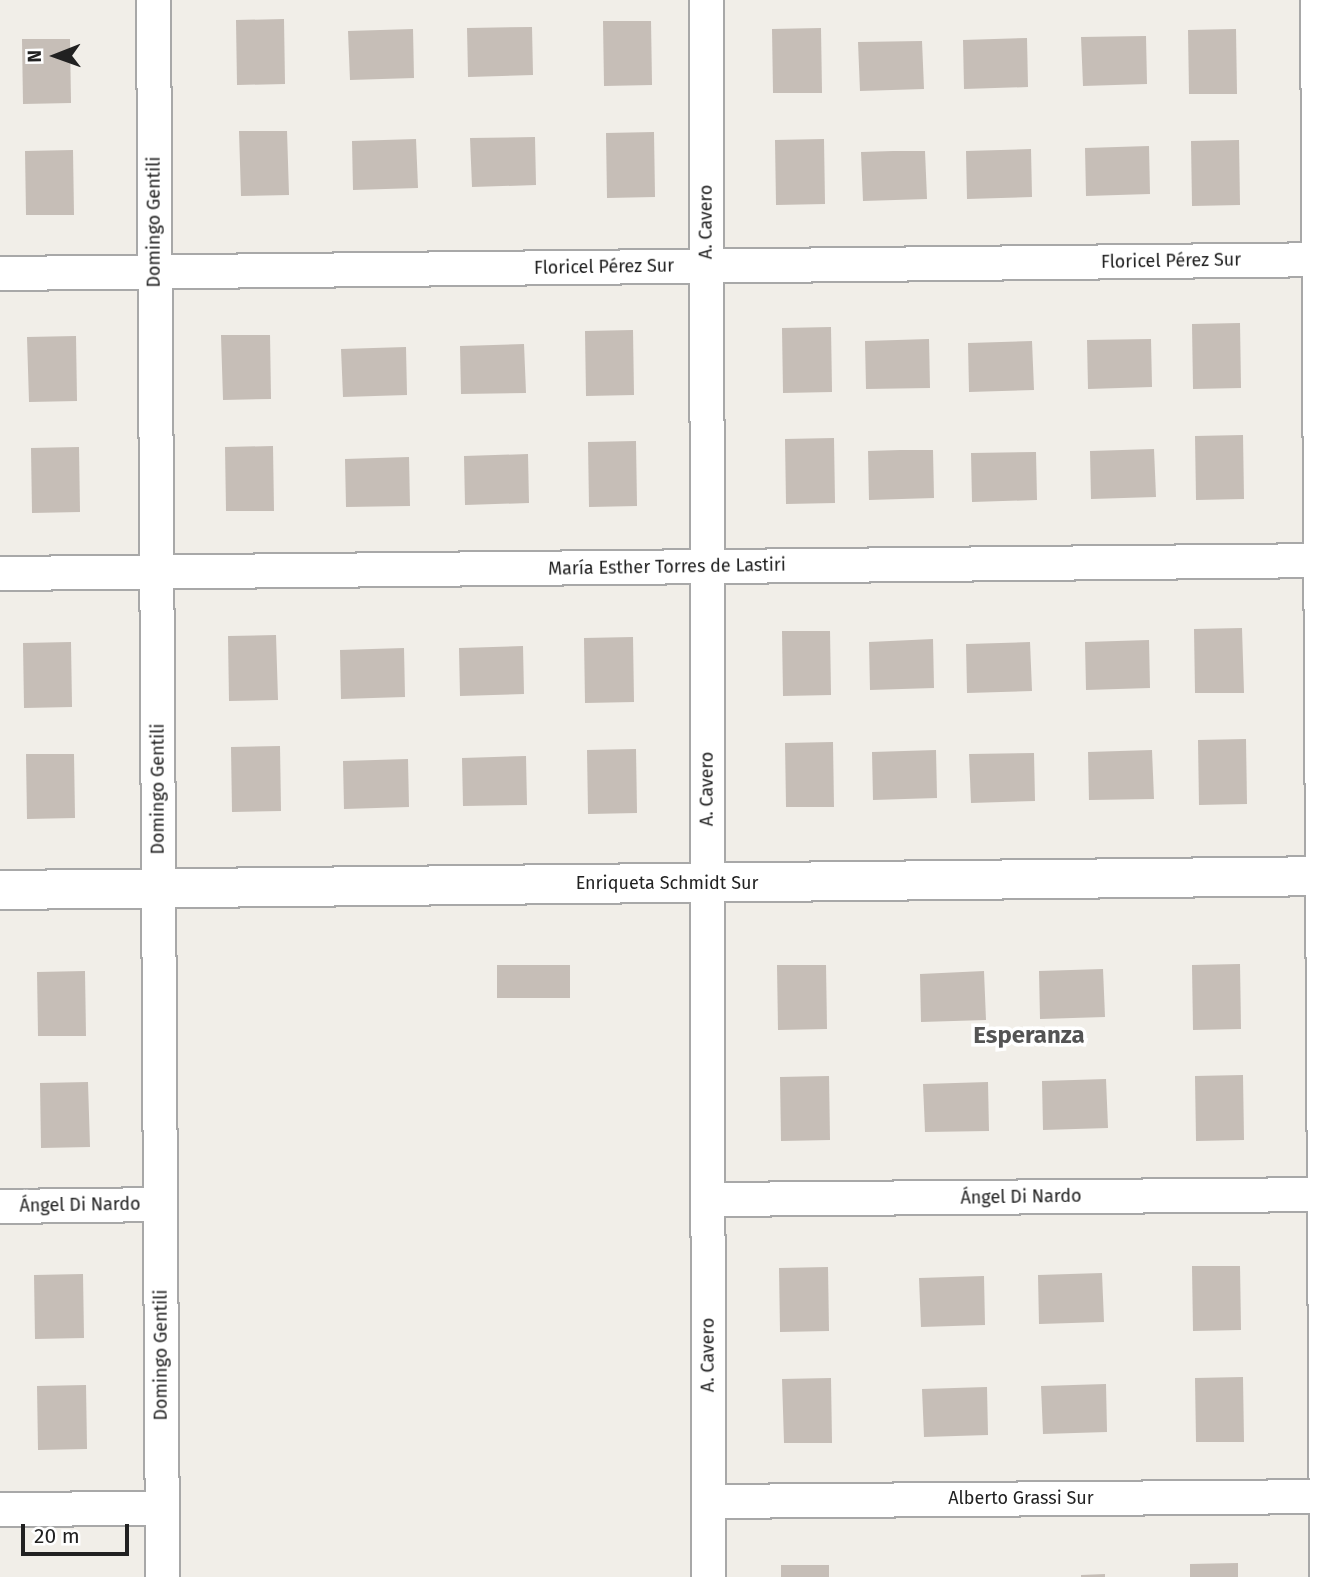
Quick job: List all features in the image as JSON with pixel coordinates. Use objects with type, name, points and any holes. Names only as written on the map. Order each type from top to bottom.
[{"type":"street","name":"Domingo Gentili","points":[[153,0],[163,1577]]},
{"type":"street","name":"A. Cavero","points":[[706,0],[708,1577]]},
{"type":"street","points":[[1320,0],[1328,260],[1329,1577]]},
{"type":"street","name":"Floricel Pérez Sur","points":[[0,273],[1328,260]]},
{"type":"street","name":"María Esther Torres de Lastiri","points":[[0,573],[1329,560]]},
{"type":"street","name":"Enriqueta Schmidt Sur","points":[[0,890],[1329,876]]},
{"type":"street","name":"Ángel Di Nardo","points":[[708,1199],[1330,1194]]},
{"type":"street","name":"Ángel Di Nardo","points":[[0,1206],[160,1204]]},
{"type":"street","name":"Alberto Grassi Sur","points":[[708,1501],[1331,1496]]},
{"type":"street","points":[[0,1509],[162,1508]]},
{"type":"building","points":[[284,19],[285,84],[237,85],[236,20]]},
{"type":"building","points":[[603,21],[651,21],[652,85],[604,86]]},
{"type":"building","points":[[532,27],[533,75],[468,77],[467,28]]},
{"type":"building","points":[[821,28],[822,93],[773,93],[772,29]]},
{"type":"building","points":[[413,29],[414,78],[350,80],[348,31]]},
{"type":"building","points":[[1236,29],[1237,94],[1189,94],[1188,30]]},
{"type":"building","points":[[1146,36],[1147,84],[1083,86],[1081,37]]},
{"type":"building","points":[[1027,38],[1028,87],[964,89],[963,40]]},
{"type":"building","points":[[22,39],[70,39],[71,103],[23,104]]},
{"type":"building","points":[[922,41],[924,89],[860,91],[858,42]]},
{"type":"building","points":[[239,131],[287,131],[289,195],[241,196]]},
{"type":"building","points":[[654,132],[655,197],[607,198],[606,133]]},
{"type":"building","points":[[535,137],[536,185],[472,187],[470,138]]},
{"type":"building","points":[[416,139],[418,188],[353,190],[352,141]]},
{"type":"building","points":[[824,139],[825,204],[776,205],[775,140]]},
{"type":"building","points":[[1239,140],[1240,205],[1192,206],[1191,141]]},
{"type":"building","points":[[1149,146],[1150,194],[1086,196],[1085,148]]},
{"type":"building","points":[[1031,149],[1032,197],[967,199],[966,151]]},
{"type":"building","points":[[73,150],[74,215],[26,215],[25,151]]},
{"type":"building","points":[[925,151],[927,199],[863,201],[861,152]]},
{"type":"building","points":[[1240,323],[1241,388],[1193,389],[1192,324]]},
{"type":"building","points":[[831,327],[832,392],[783,393],[782,328]]},
{"type":"building","points":[[633,330],[634,395],[586,396],[585,331]]},
{"type":"building","points":[[221,335],[270,335],[271,399],[223,400]]},
{"type":"building","points":[[76,336],[77,401],[29,402],[27,337]]},
{"type":"building","points":[[929,339],[930,388],[866,389],[865,341]]},
{"type":"building","points":[[1151,339],[1152,387],[1088,389],[1087,340]]},
{"type":"building","points":[[1032,341],[1034,390],[969,392],[968,343]]},
{"type":"building","points":[[524,344],[526,393],[461,394],[460,346]]},
{"type":"building","points":[[406,347],[407,395],[343,397],[341,349]]},
{"type":"building","points":[[1243,435],[1244,499],[1196,500],[1195,436]]},
{"type":"building","points":[[834,438],[835,503],[786,504],[785,439]]},
{"type":"building","points":[[636,441],[637,506],[589,507],[588,442]]},
{"type":"building","points":[[273,446],[274,511],[226,511],[225,447]]},
{"type":"building","points":[[79,447],[80,512],[32,513],[31,448]]},
{"type":"building","points":[[1154,449],[1156,497],[1091,499],[1090,451]]},
{"type":"building","points":[[933,450],[934,498],[869,500],[868,451]]},
{"type":"building","points":[[1036,452],[1037,500],[972,502],[971,453]]},
{"type":"building","points":[[528,454],[529,503],[465,505],[464,456]]},
{"type":"building","points":[[409,457],[410,506],[346,507],[345,459]]},
{"type":"building","points":[[1242,628],[1244,693],[1195,693],[1194,629]]},
{"type":"building","points":[[782,631],[830,631],[831,695],[783,696]]},
{"type":"building","points":[[276,635],[278,700],[229,701],[228,636]]},
{"type":"building","points":[[633,637],[634,702],[585,703],[584,638]]},
{"type":"building","points":[[933,639],[934,688],[870,690],[869,642]]},
{"type":"building","points":[[1149,640],[1150,688],[1086,690],[1085,642]]},
{"type":"building","points":[[71,642],[72,707],[24,708],[23,643]]},
{"type":"building","points":[[1030,642],[1032,691],[967,693],[966,644]]},
{"type":"building","points":[[523,646],[524,694],[460,696],[459,648]]},
{"type":"building","points":[[404,648],[405,697],[341,699],[340,650]]},
{"type":"building","points":[[1246,739],[1247,804],[1199,805],[1198,740]]},
{"type":"building","points":[[833,742],[834,807],[786,807],[785,743]]},
{"type":"building","points":[[280,746],[281,811],[232,812],[231,747]]},
{"type":"building","points":[[636,749],[637,813],[588,814],[587,750]]},
{"type":"building","points":[[936,750],[937,798],[873,800],[872,752]]},
{"type":"building","points":[[1152,750],[1154,799],[1089,800],[1088,752]]},
{"type":"building","points":[[1034,753],[1035,801],[971,803],[969,754]]},
{"type":"building","points":[[26,754],[74,754],[75,818],[27,819]]},
{"type":"building","points":[[526,756],[527,805],[463,806],[462,758]]},
{"type":"building","points":[[408,759],[409,807],[344,809],[343,761]]},
{"type":"building","points":[[1240,964],[1241,1029],[1193,1030],[1192,965]]},
{"type":"building","points":[[497,965],[570,965],[570,998],[497,998]]},
{"type":"building","points":[[777,965],[826,965],[827,1029],[778,1030]]},
{"type":"building","points":[[1103,969],[1105,1017],[1040,1019],[1039,971]]},
{"type":"building","points":[[85,971],[86,1036],[38,1036],[37,972]]},
{"type":"building","points":[[984,971],[986,1020],[921,1022],[920,974]]},
{"type":"building","points":[[1243,1075],[1244,1140],[1196,1141],[1195,1076]]},
{"type":"building","points":[[829,1076],[830,1140],[781,1141],[780,1077]]},
{"type":"building","points":[[1106,1079],[1108,1128],[1043,1130],[1042,1081]]},
{"type":"building","points":[[88,1082],[90,1147],[41,1148],[40,1083]]},
{"type":"building","points":[[988,1082],[989,1131],[925,1132],[923,1084]]},
{"type":"building","points":[[1192,1266],[1240,1266],[1241,1330],[1193,1331]]},
{"type":"building","points":[[828,1267],[829,1331],[780,1332],[779,1268]]},
{"type":"building","points":[[1102,1273],[1104,1322],[1039,1324],[1038,1275]]},
{"type":"building","points":[[83,1274],[84,1338],[35,1339],[34,1275]]},
{"type":"building","points":[[984,1276],[985,1325],[921,1327],[919,1278]]},
{"type":"building","points":[[1243,1377],[1244,1442],[1196,1442],[1195,1378]]},
{"type":"building","points":[[831,1378],[832,1443],[784,1443],[782,1379]]},
{"type":"building","points":[[1106,1384],[1107,1432],[1043,1434],[1041,1386]]},
{"type":"building","points":[[86,1385],[87,1449],[38,1450],[37,1386]]},
{"type":"building","points":[[987,1387],[988,1435],[924,1437],[922,1389]]},
{"type":"building","points":[[1238,1563],[1238,1577],[1190,1577],[1190,1564]]},
{"type":"building","points":[[781,1565],[829,1565],[829,1577],[781,1577]]},
{"type":"building","points":[[1105,1574],[1105,1577],[1081,1577],[1081,1575]]},
{"type":"district","name":"Esperanza","points":[[1029,1036]]}]
